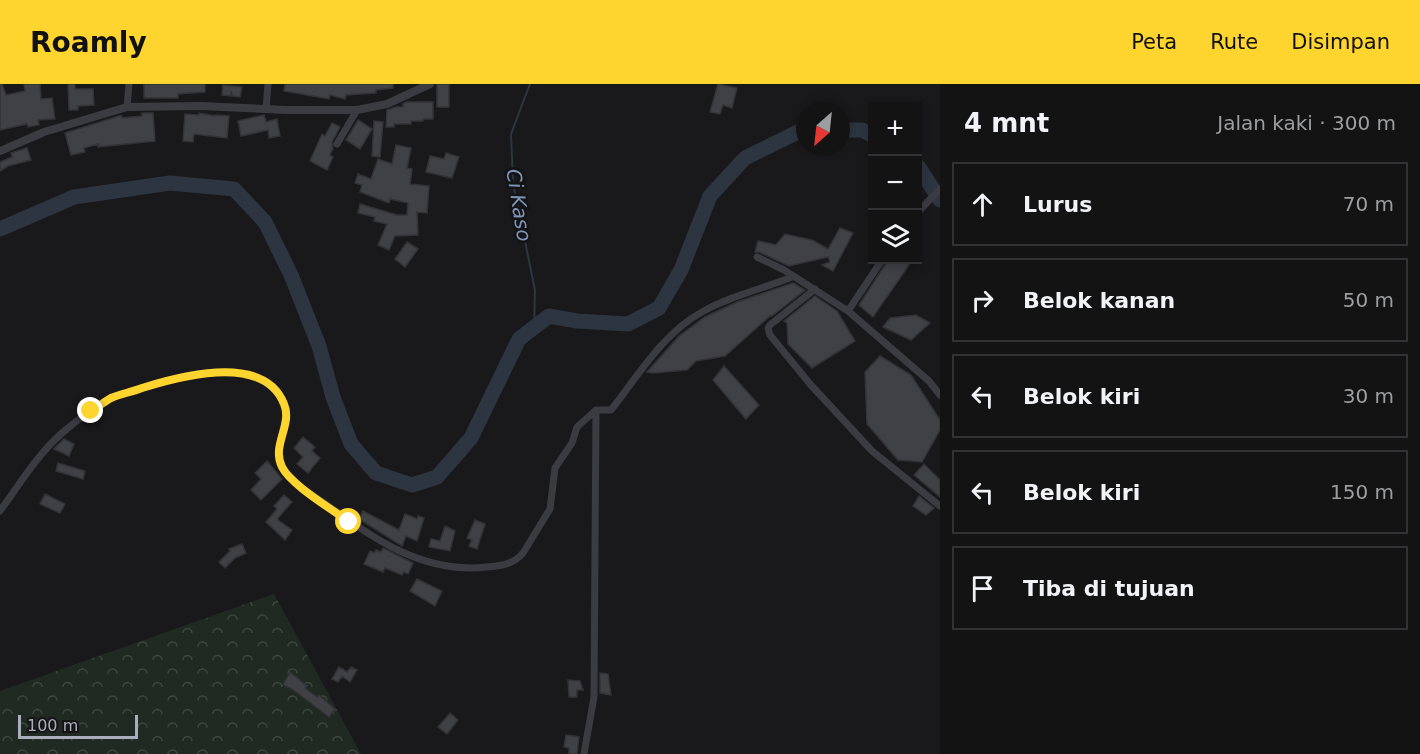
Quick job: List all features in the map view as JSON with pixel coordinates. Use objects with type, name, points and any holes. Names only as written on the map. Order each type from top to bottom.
[{"type":"street","points":[[127,107],[129,84]]},
{"type":"street","points":[[266,110],[268,84]]},
{"type":"street","points":[[0,151],[45,132],[127,107],[201,106],[266,110],[357,110],[387,104],[430,84]]},
{"type":"street","points":[[337,144],[357,110]]},
{"type":"street","points":[[920,210],[940,189]]},
{"type":"street","points":[[757,257],[784,270],[792,278],[848,311],[929,381],[940,395]]},
{"type":"street","points":[[848,311],[879,264]]},
{"type":"street","points":[[0,511],[49,446],[91,411],[112,398],[165,381],[215,372],[230,372],[259,379],[279,394],[286,412],[278,448],[282,467],[297,484],[391,547],[432,563],[458,567],[501,566],[518,559],[549,511],[555,468],[572,443],[578,427],[596,410],[611,410],[676,330],[701,312],[739,295],[792,278]]},
{"type":"street","points":[[814,289],[768,328],[770,335],[810,384],[872,451],[940,506]]},
{"type":"street","points":[[584,754],[594,697],[596,410]]},
{"type":"green space","points":[[274,594],[361,754],[0,754],[0,691]]},
{"type":"building","points":[[0,84],[6,95],[25,91],[24,84],[40,84],[41,99],[52,98],[55,119],[38,120],[39,125],[28,127],[27,124],[0,130]]},
{"type":"building","points":[[68,84],[75,84],[75,89],[93,89],[94,105],[78,106],[78,110],[69,110]]},
{"type":"building","points":[[144,84],[205,84],[205,92],[178,94],[178,98],[144,98]]},
{"type":"building","points":[[285,84],[393,84],[393,88],[376,90],[376,93],[346,95],[345,99],[330,95],[329,99],[284,91]]},
{"type":"building","points":[[437,84],[449,84],[449,107],[437,107]]},
{"type":"building","points":[[718,84],[737,88],[732,108],[723,105],[720,114],[710,112]]},
{"type":"building","points":[[223,85],[242,87],[240,97],[232,96],[231,91],[231,96],[222,95]]},
{"type":"building","points":[[406,102],[433,102],[433,119],[386,127],[387,110],[403,107]]},
{"type":"building","points":[[142,113],[153,113],[155,141],[98,147],[98,144],[84,148],[85,152],[71,155],[65,133],[119,116],[122,118],[142,116]]},
{"type":"building","points":[[199,113],[229,116],[227,138],[194,134],[193,142],[183,141],[185,114],[199,115]]},
{"type":"building","points":[[264,115],[266,122],[277,119],[280,136],[269,138],[268,130],[241,136],[238,121]]},
{"type":"building","points":[[358,120],[372,129],[360,149],[346,140]]},
{"type":"building","points":[[374,121],[383,122],[380,157],[372,156]]},
{"type":"building","points":[[332,123],[340,127],[332,142],[333,148],[330,155],[333,157],[327,170],[310,161],[322,134],[325,136]]},
{"type":"building","points":[[396,145],[411,148],[407,168],[412,169],[410,184],[429,186],[427,213],[417,212],[418,235],[395,236],[389,250],[378,245],[387,224],[374,221],[375,217],[358,213],[360,204],[397,215],[407,215],[408,203],[390,199],[389,203],[360,192],[362,185],[355,183],[358,174],[371,179],[378,159],[392,164]]},
{"type":"building","points":[[27,148],[31,160],[8,166],[0,171],[0,162],[12,157],[11,153]]},
{"type":"building","points":[[446,153],[459,157],[452,178],[426,172],[430,156],[444,159]]},
{"type":"building","points":[[840,228],[853,233],[833,271],[822,265],[830,262],[828,257],[789,266],[755,252],[758,241],[776,245],[785,234],[812,240],[828,249]]},
{"type":"building","points":[[407,242],[418,249],[405,267],[395,259]]},
{"type":"building","points":[[885,264],[909,264],[873,317],[859,305]]},
{"type":"building","points":[[793,283],[805,290],[770,316],[725,356],[696,361],[687,370],[647,372],[679,336],[705,317],[737,302]]},
{"type":"building","points":[[815,296],[837,311],[855,341],[812,368],[788,344],[787,323],[784,321]]},
{"type":"building","points":[[916,315],[930,323],[911,340],[883,327],[890,318]]},
{"type":"building","points":[[880,356],[911,375],[940,420],[940,430],[922,462],[898,460],[867,424],[865,372]]},
{"type":"building","points":[[724,366],[759,405],[746,419],[713,380]]},
{"type":"building","points":[[303,437],[315,447],[312,451],[320,458],[308,473],[297,464],[303,457],[294,448]]},
{"type":"building","points":[[64,439],[74,444],[69,456],[54,449]]},
{"type":"building","points":[[267,461],[282,479],[261,500],[251,490],[261,479],[255,473]]},
{"type":"building","points":[[58,463],[85,471],[83,479],[56,471]]},
{"type":"building","points":[[924,464],[940,480],[940,497],[914,475]]},
{"type":"building","points":[[45,494],[65,504],[60,513],[40,504]]},
{"type":"building","points":[[284,495],[292,502],[278,518],[292,530],[285,540],[266,522],[277,509],[274,506]]},
{"type":"building","points":[[919,496],[934,508],[926,515],[913,506]]},
{"type":"building","points":[[363,511],[399,530],[405,514],[417,519],[418,516],[424,518],[417,541],[406,536],[402,546],[359,519]]},
{"type":"building","points":[[475,520],[485,524],[477,549],[469,546],[472,540],[467,538]]},
{"type":"building","points":[[445,526],[455,531],[450,551],[429,547],[431,539],[440,541]]},
{"type":"building","points":[[242,544],[246,553],[235,558],[225,568],[219,562],[230,551],[229,549]]},
{"type":"building","points":[[383,548],[413,563],[408,574],[404,572],[402,575],[385,568],[383,572],[364,564],[370,551],[381,552]]},
{"type":"building","points":[[417,579],[442,591],[435,606],[410,591]]},
{"type":"building","points":[[339,667],[347,672],[351,667],[357,670],[350,682],[342,676],[338,682],[332,679]]},
{"type":"building","points":[[290,672],[307,686],[305,688],[317,697],[319,695],[335,709],[329,717],[292,689],[283,685]]},
{"type":"building","points":[[600,673],[608,674],[611,695],[600,693]]},
{"type":"building","points":[[568,680],[580,681],[583,690],[577,690],[577,697],[569,697]]},
{"type":"building","points":[[450,713],[458,720],[447,734],[438,727]]},
{"type":"building","points":[[566,735],[579,737],[577,754],[569,754],[569,748],[564,747]]},
{"type":"waterway","name":"Ci Kaso","points":[[530,84],[511,134],[513,183],[535,290],[534,328]]},
{"type":"waterway","points":[[850,130],[862,130],[868,133]]},
{"type":"waterway","points":[[0,229],[74,197],[170,183],[234,189],[265,222],[291,275],[319,346],[333,397],[351,444],[376,473],[412,485],[437,477],[471,438],[519,339],[549,316],[577,321],[628,324],[659,308],[681,270],[710,196],[745,158],[796,133]]},
{"type":"waterway","points":[[922,172],[940,200]]},
{"type":"route","points":[[91,411],[112,398],[165,381],[215,372],[230,372],[259,379],[279,394],[285,406],[286,418],[278,448],[282,467],[297,484],[349,522]]}]
